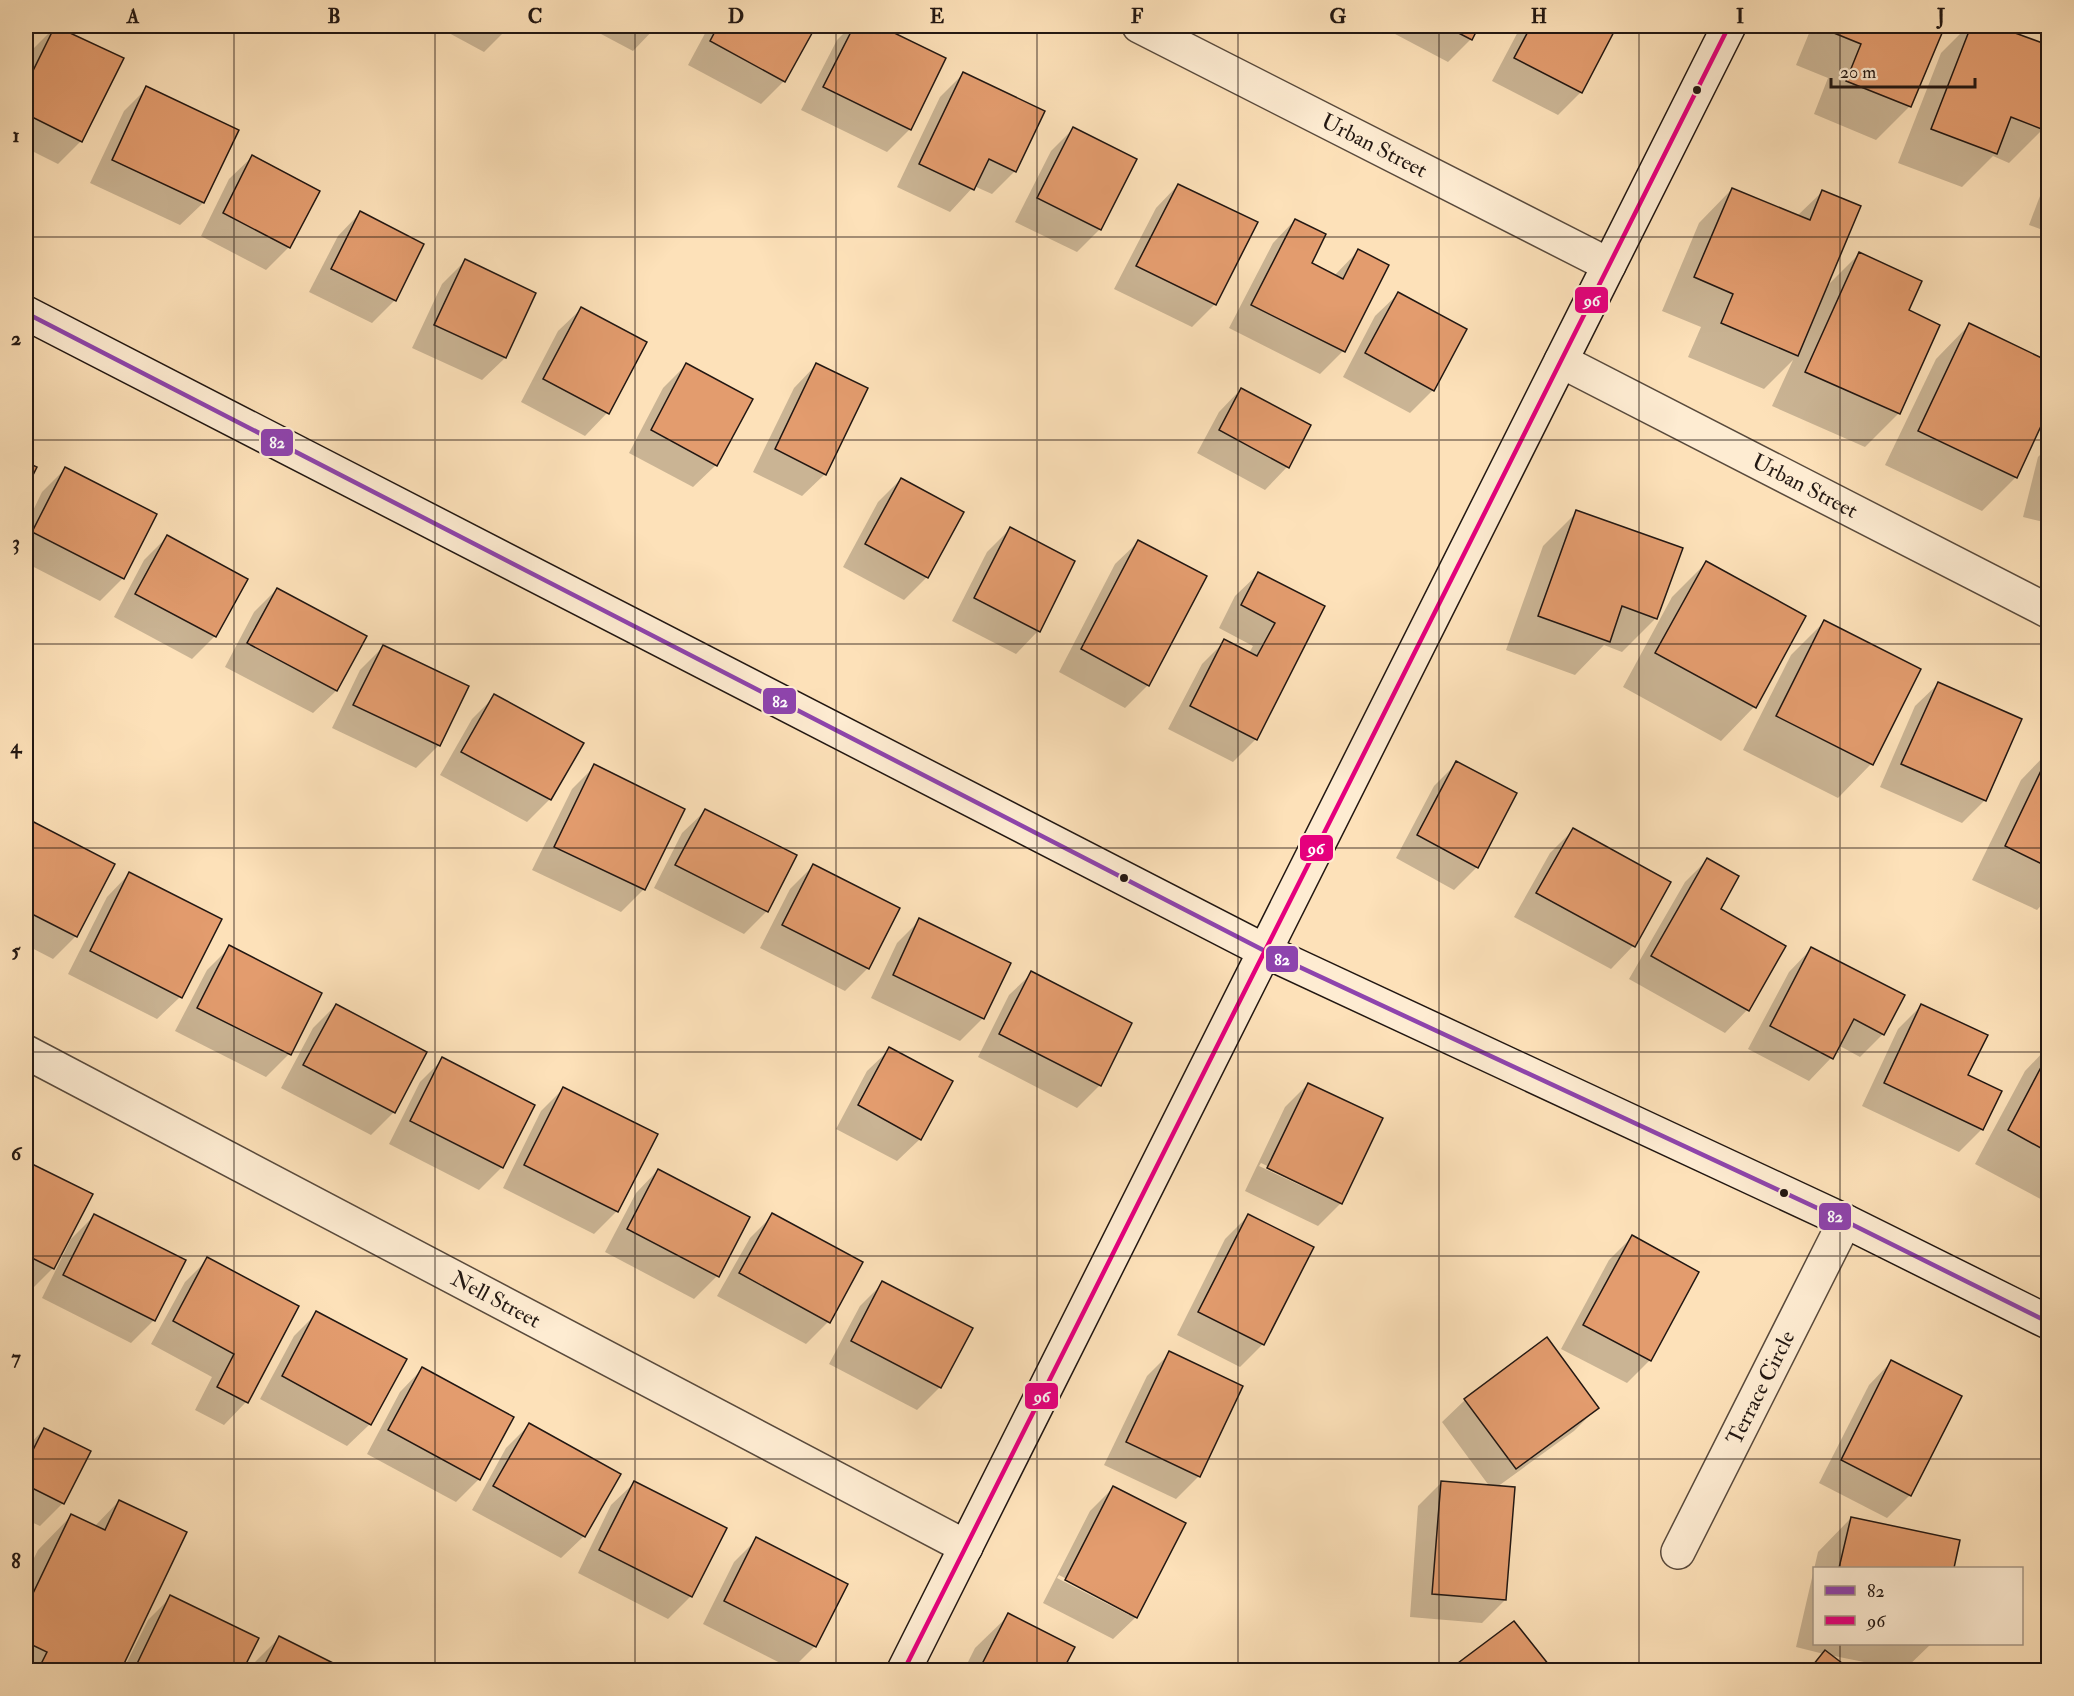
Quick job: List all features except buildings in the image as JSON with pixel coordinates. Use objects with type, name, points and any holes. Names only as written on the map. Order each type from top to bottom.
[{"type":"main road","name":"Urban Street","points":[[1139,26],[1609,265]]},
{"type":"main road","points":[[904,1671],[1729,26]]},
{"type":"main road","points":[[26,313],[1265,951],[1845,1221],[2049,1322]]},
{"type":"main road","name":"Urban Street","points":[[1561,362],[2049,611]]},
{"type":"main road","name":"Nell Street","points":[[26,1052],[966,1547]]},
{"type":"main road","name":"Terrace Circle","points":[[1678,1552],[1845,1221]]},
{"type":"transit line","name":"96","points":[[904,1670],[1729,26]]},
{"type":"transit line","name":"82","points":[[26,313],[1265,951],[1845,1221],[2048,1322]]}]
